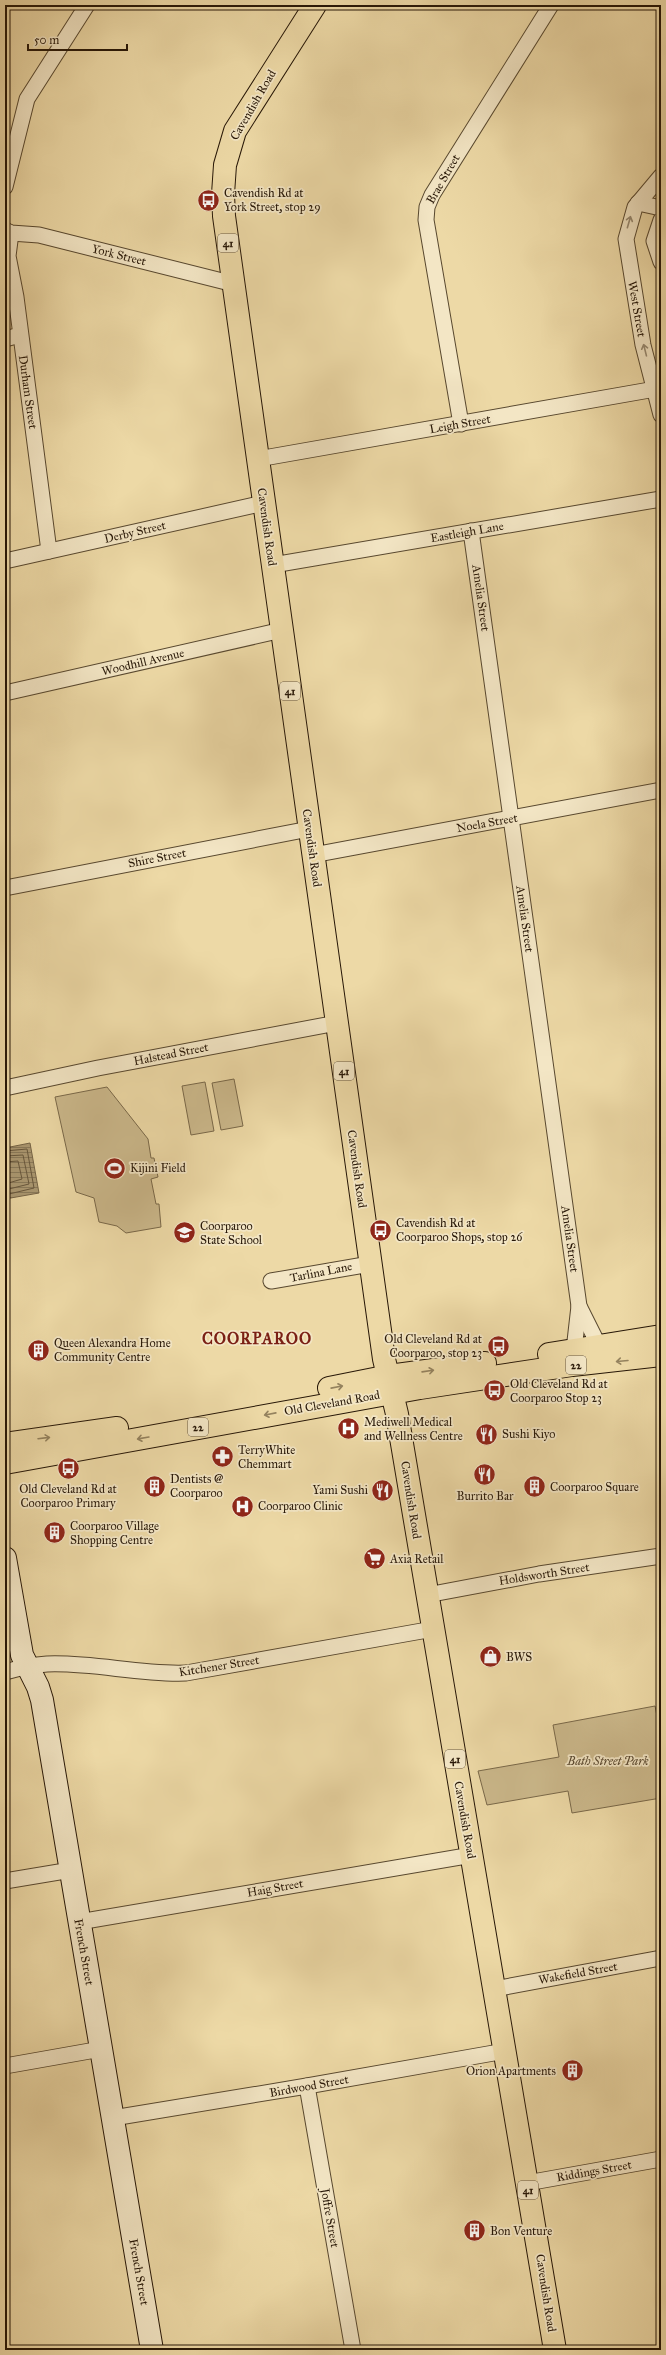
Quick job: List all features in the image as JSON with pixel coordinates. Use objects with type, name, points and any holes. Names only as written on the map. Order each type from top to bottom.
[{"type":"main road","name":"Cavendish Road","points":[[314,5],[242,120],[227,154],[223,194],[309,829],[384,1359],[390,1385],[472,1855],[555,2350]]},
{"type":"main road","name":"Old Cleveland Road","points":[[5,1464],[390,1385],[574,1350],[661,1336]]},
{"type":"main road","name":"Old Cleveland Road","points":[[5,1444],[390,1385],[661,1355]]},
{"type":"street","points":[[5,187],[27,99],[87,5]]},
{"type":"street","name":"Brae Street","points":[[461,424],[426,220],[427,207],[432,195],[551,5]]},
{"type":"street","name":"West Street","points":[[661,176],[638,204],[626,233],[626,249],[643,345],[658,389],[661,415]]},
{"type":"street","points":[[638,204],[661,208]]},
{"type":"street","points":[[661,220],[654,241],[661,262]]},
{"type":"street","name":"York Street","points":[[8,231],[38,235],[234,284]]},
{"type":"street","name":"Durham Street","points":[[8,231],[8,256],[49,551]]},
{"type":"street","points":[[5,339],[20,335]]},
{"type":"street","name":"Leigh Street","points":[[258,459],[658,389]]},
{"type":"street","name":"Eastleigh Lane","points":[[273,566],[661,499]]},
{"type":"street","name":"Derby Street","points":[[5,561],[264,503]]},
{"type":"street","name":"Amelia Street","points":[[471,531],[579,1306],[574,1350]]},
{"type":"street","name":"Woodhill Avenue","points":[[5,693],[282,630]]},
{"type":"street","name":"Noela Street","points":[[313,855],[661,790]]},
{"type":"street","name":"Shire Street","points":[[5,888],[309,829]]},
{"type":"street","name":"Halstead Street","points":[[5,1088],[98,1068],[337,1023]]},
{"type":"street","name":"Tarlina Lane","points":[[271,1281],[370,1264]]},
{"type":"street","name":"Amelia Street","points":[[579,1306],[599,1346]]},
{"type":"street","name":"Holdsworth Street","points":[[427,1595],[539,1574],[661,1556]]},
{"type":"street","name":"French Street","points":[[5,1558],[18,1640],[27,1666],[38,1687],[42,1700],[152,2350]]},
{"type":"street","name":"Kitchener Street","points":[[5,1672],[27,1666],[67,1664],[151,1673],[186,1673],[433,1629]]},
{"type":"street","name":"Haig Street","points":[[79,1922],[472,1855]]},
{"type":"street","points":[[5,1881],[71,1870]]},
{"type":"street","name":"Wakefield Street","points":[[494,1989],[661,1958]]},
{"type":"street","points":[[5,2066],[101,2049]]},
{"type":"street","name":"Birdwood Street","points":[[113,2118],[505,2051]]},
{"type":"street","name":"Joffre Street","points":[[307,2086],[353,2350]]},
{"type":"street","name":"Riddings Street","points":[[527,2183],[661,2159]]},
{"type":"green space","points":[[234,1079],[243,1126],[221,1130],[212,1083]]},
{"type":"green space","points":[[205,1082],[214,1131],[191,1135],[182,1086]]},
{"type":"green space","name":"Kijini Field","points":[[107,1087],[148,1139],[151,1158],[154,1158],[158,1177],[151,1179],[156,1204],[159,1204],[161,1227],[126,1233],[117,1226],[99,1222],[94,1198],[76,1192],[55,1097]]},
{"type":"green space","name":"Bath Street Park","points":[[655,1706],[661,1736],[661,1798],[572,1813],[568,1791],[487,1805],[478,1771],[559,1757],[553,1725]]},
{"type":"water","points":[[30,1143],[39,1193],[5,1199],[5,1148]]},
{"type":"place","name":"Cavendish Rd at York Street, stop 29","points":[[208,200]]},
{"type":"place","name":"Kijini Field","points":[[114,1168]]},
{"type":"place","name":"Cavendish Rd at Coorparoo Shops, stop 26","points":[[381,1230]]},
{"type":"place","name":"Coorparoo State School","points":[[185,1233]]},
{"type":"place","name":"Old Cleveland Rd at Coorparoo, stop 23","points":[[498,1346]]},
{"type":"place","name":"Queen Alexandra Home Community Centre","points":[[39,1350]]},
{"type":"place","name":"Old Cleveland Rd at Coorparoo Stop 23","points":[[495,1391]]},
{"type":"place","name":"Mediwell Medical and Wellness Centre","points":[[348,1429]]},
{"type":"place","name":"Sushi Kiyo","points":[[486,1434]]},
{"type":"place","name":"TerryWhite Chemmart","points":[[223,1457]]},
{"type":"place","name":"Old Cleveland Rd at Coorparoo Primary","points":[[68,1468]]},
{"type":"place","name":"Burrito Bar","points":[[485,1475]]},
{"type":"place","name":"Dentists @ Coorparoo","points":[[155,1486]]},
{"type":"place","name":"Coorparoo Square","points":[[535,1487]]},
{"type":"place","name":"Yami Sushi","points":[[383,1490]]},
{"type":"place","name":"Coorparoo Clinic","points":[[242,1506]]},
{"type":"place","name":"Coorparoo Village Shopping Centre","points":[[54,1533]]},
{"type":"place","name":"Axia Retail","points":[[375,1559]]},
{"type":"place","name":"BWS","points":[[490,1657]]},
{"type":"place","name":"Orion Apartments","points":[[572,2071]]},
{"type":"place","name":"Bon Venture","points":[[474,2231]]},
{"type":"district","name":"COORPAROO","points":[[257,1338]]}]
